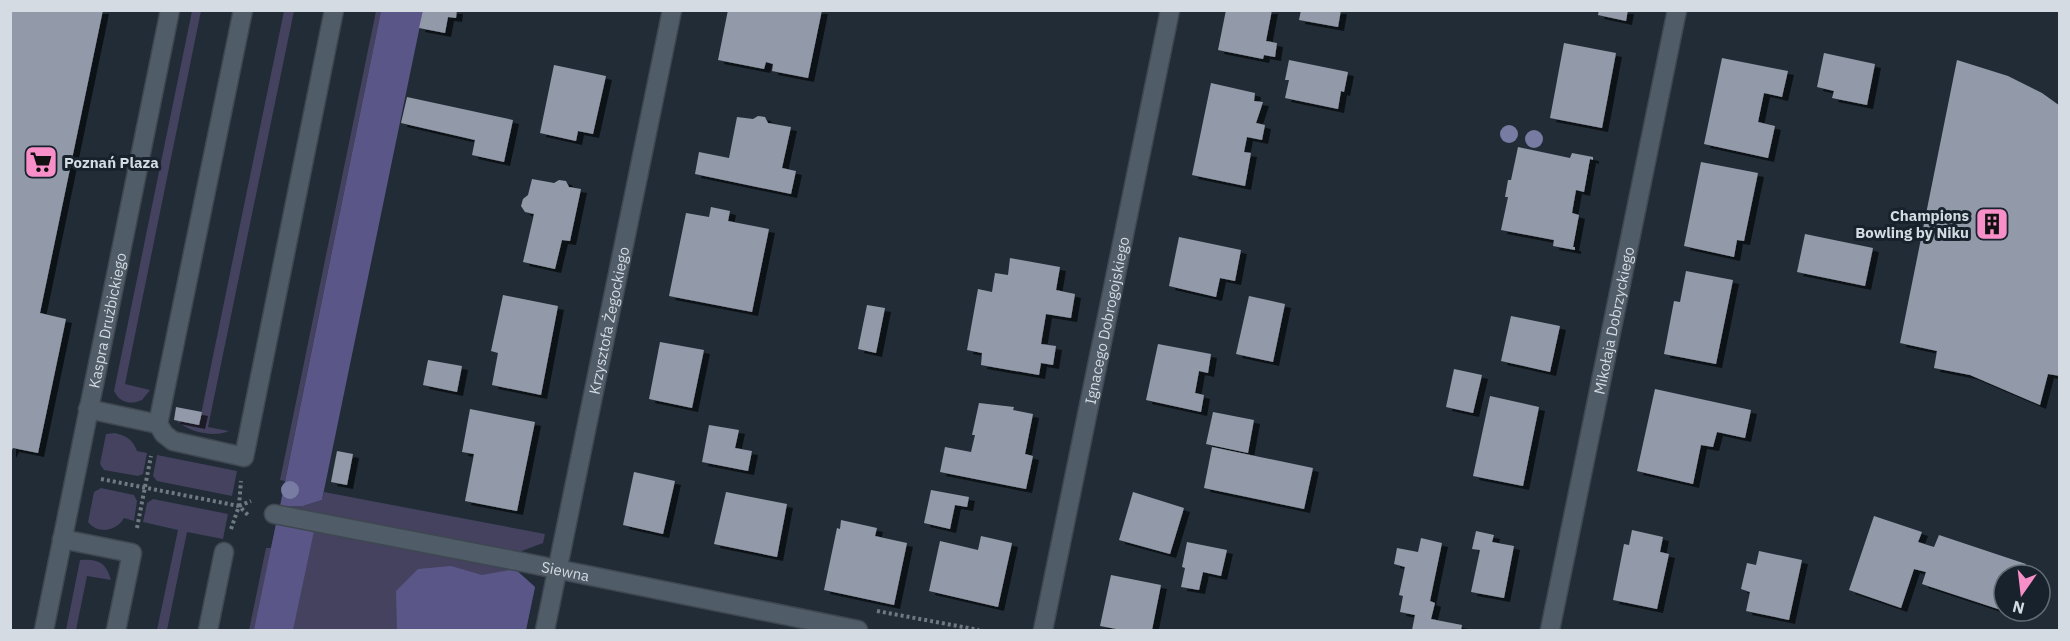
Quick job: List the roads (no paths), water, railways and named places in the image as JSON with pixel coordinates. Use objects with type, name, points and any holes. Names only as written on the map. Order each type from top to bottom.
[{"type":"street","name":"Kaspra Drużbickiego","points":[[44,630],[170,10]]},
{"type":"street","points":[[243,10],[158,424],[164,434],[173,441],[244,456],[334,10]]},
{"type":"street","name":"Krzysztofa Żegockiego","points":[[546,630],[672,10]]},
{"type":"street","name":"Ignacego Dobrogojskiego","points":[[1043,630],[1170,10]]},
{"type":"street","name":"Mikołaja Dobrzyckiego","points":[[1550,630],[1677,10]]},
{"type":"street","points":[[88,409],[158,424]]},
{"type":"street","name":"Siewna","points":[[274,514],[858,630]]},
{"type":"street","points":[[62,539],[132,553],[116,630]]},
{"type":"street","points":[[208,630],[224,552]]},
{"type":"place","name":"Poznań Plaza","points":[[41,162]]},
{"type":"place","name":"Champions Bowling by Niku","points":[[1992,224]]}]
